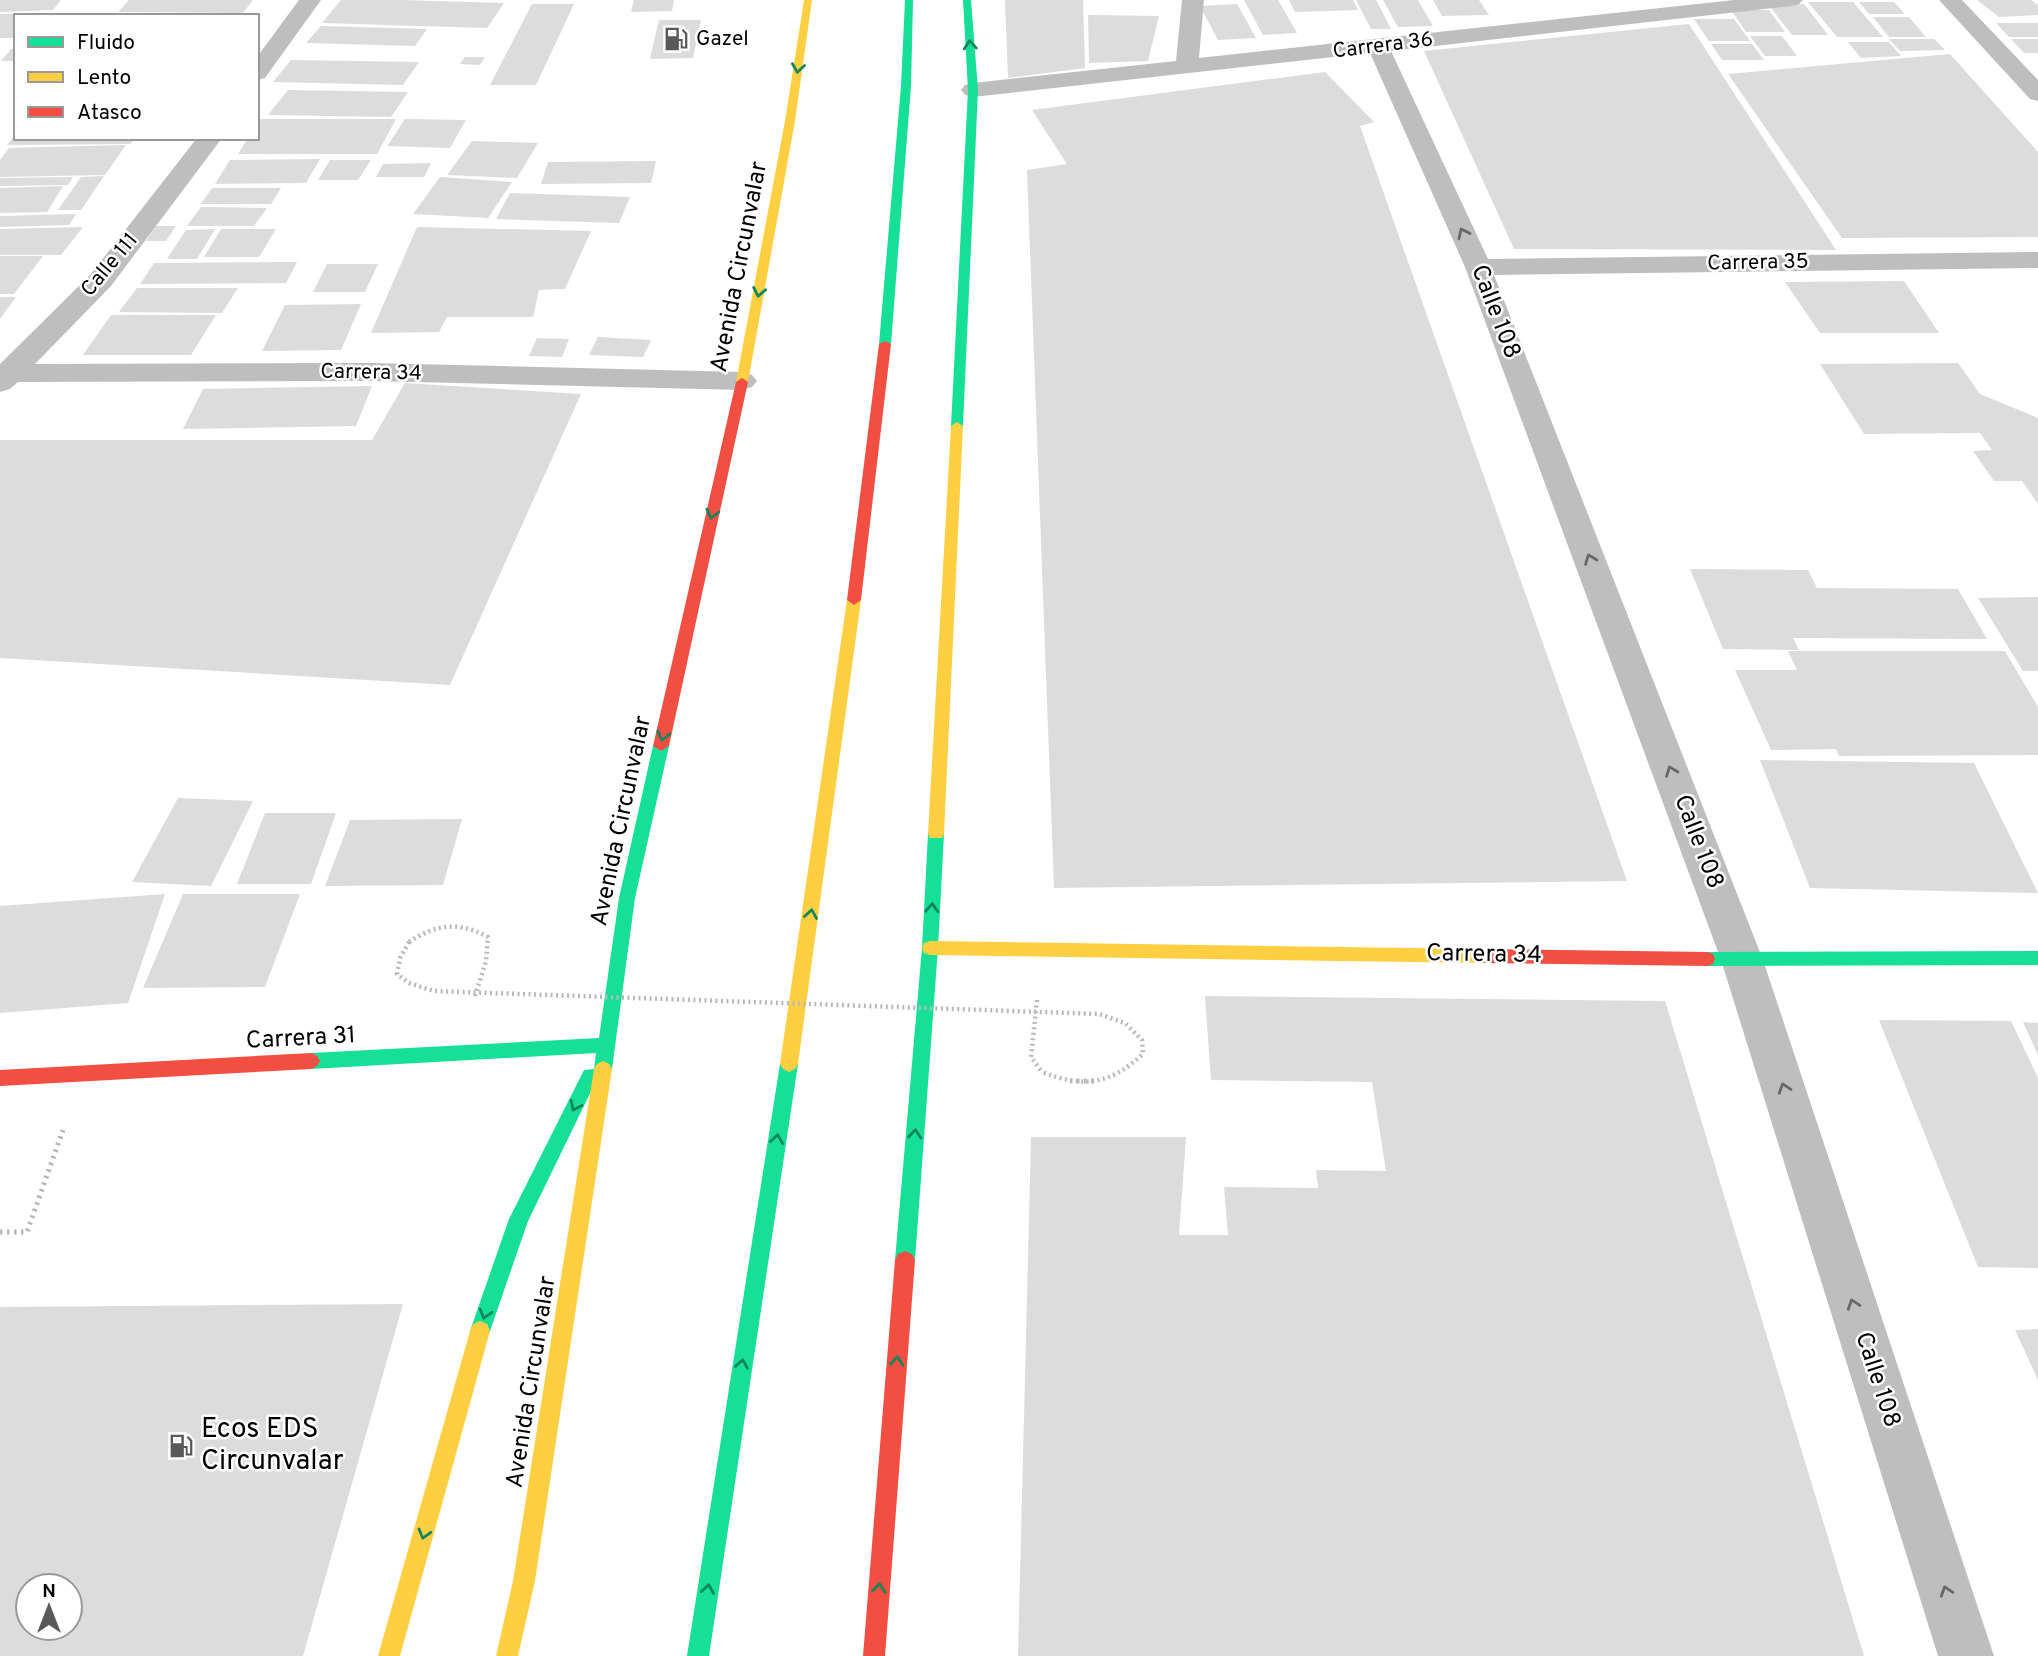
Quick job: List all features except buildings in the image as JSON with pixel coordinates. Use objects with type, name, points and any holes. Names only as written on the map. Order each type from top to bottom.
[{"type":"main road","name":"Avenida Circunvalar","points":[[507,1656],[524,1581],[587,1178],[627,898],[742,381],[790,121],[808,0]]},
{"type":"main road","points":[[698,1656],[814,898],[880,401],[906,86],[909,0]]},
{"type":"main road","points":[[874,1656],[930,948],[974,90],[967,0]]},
{"type":"main road","name":"Carrera 34","points":[[930,948],[1742,960],[2038,958]]},
{"type":"main road","points":[[389,1656],[490,1297],[519,1219],[605,1045]]},
{"type":"main road","name":"Carrera 31","points":[[0,1078],[605,1045]]},
{"type":"street","points":[[259,70],[310,0]]},
{"type":"street","points":[[1187,68],[1193,0]]},
{"type":"street","points":[[1563,0],[1569,24]]},
{"type":"street","name":"Carrera 36","points":[[974,90],[1792,0]]},
{"type":"street","points":[[1950,0],[2038,94]]},
{"type":"street","name":"Calle 108","points":[[1378,47],[1478,267],[1742,960],[1966,1656]]},
{"type":"street","name":"Calle 111","points":[[3,377],[101,280],[208,140]]},
{"type":"street","name":"Carrera 35","points":[[1478,267],[2038,260]]},
{"type":"street","name":"Carrera 34","points":[[3,377],[371,372],[742,381]]},
{"type":"path","points":[[457,1054],[486,961],[488,937],[474,928],[448,923],[409,942],[400,958],[397,974],[409,983],[434,991],[1098,1014],[1125,1023],[1142,1041],[1143,1054],[1127,1070],[1096,1082],[1065,1082],[1042,1072],[1031,1057],[1046,948]]},
{"type":"path","points":[[0,1232],[27,1232],[83,1073]]},
{"type":"traffic: fast","points":[[885,344],[906,86],[909,0]]},
{"type":"traffic: fast","points":[[957,426],[973,90],[967,0]]},
{"type":"traffic: fast","points":[[603,1069],[627,898],[661,746]]},
{"type":"traffic: fast","points":[[905,1260],[930,948],[936,834]]},
{"type":"traffic: fast","points":[[1707,959],[2038,958]]},
{"type":"traffic: fast","points":[[311,1061],[605,1045]]},
{"type":"traffic: fast","points":[[698,1656],[789,1064]]},
{"type":"traffic: fast","points":[[480,1331],[519,1219],[590,1075]]},
{"type":"traffic: slow","points":[[742,382],[790,121],[808,0]]},
{"type":"traffic: slow","points":[[936,834],[957,426]]},
{"type":"traffic: slow","points":[[789,1064],[854,600]]},
{"type":"traffic: slow","points":[[930,948],[1482,956]]},
{"type":"traffic: slow","points":[[507,1656],[524,1581],[603,1069]]},
{"type":"traffic: slow","points":[[389,1656],[480,1331]]},
{"type":"traffic: jam","points":[[854,600],[885,344]]},
{"type":"traffic: jam","points":[[661,746],[742,382]]},
{"type":"traffic: jam","points":[[1482,956],[1707,959]]},
{"type":"traffic: jam","points":[[0,1078],[311,1061]]},
{"type":"traffic: jam","points":[[874,1656],[905,1260]]},
{"type":"place","name":"Gazel","points":[[676,39]]},
{"type":"place","name":"Ecos EDS Circunvalar","points":[[181,1446]]}]
